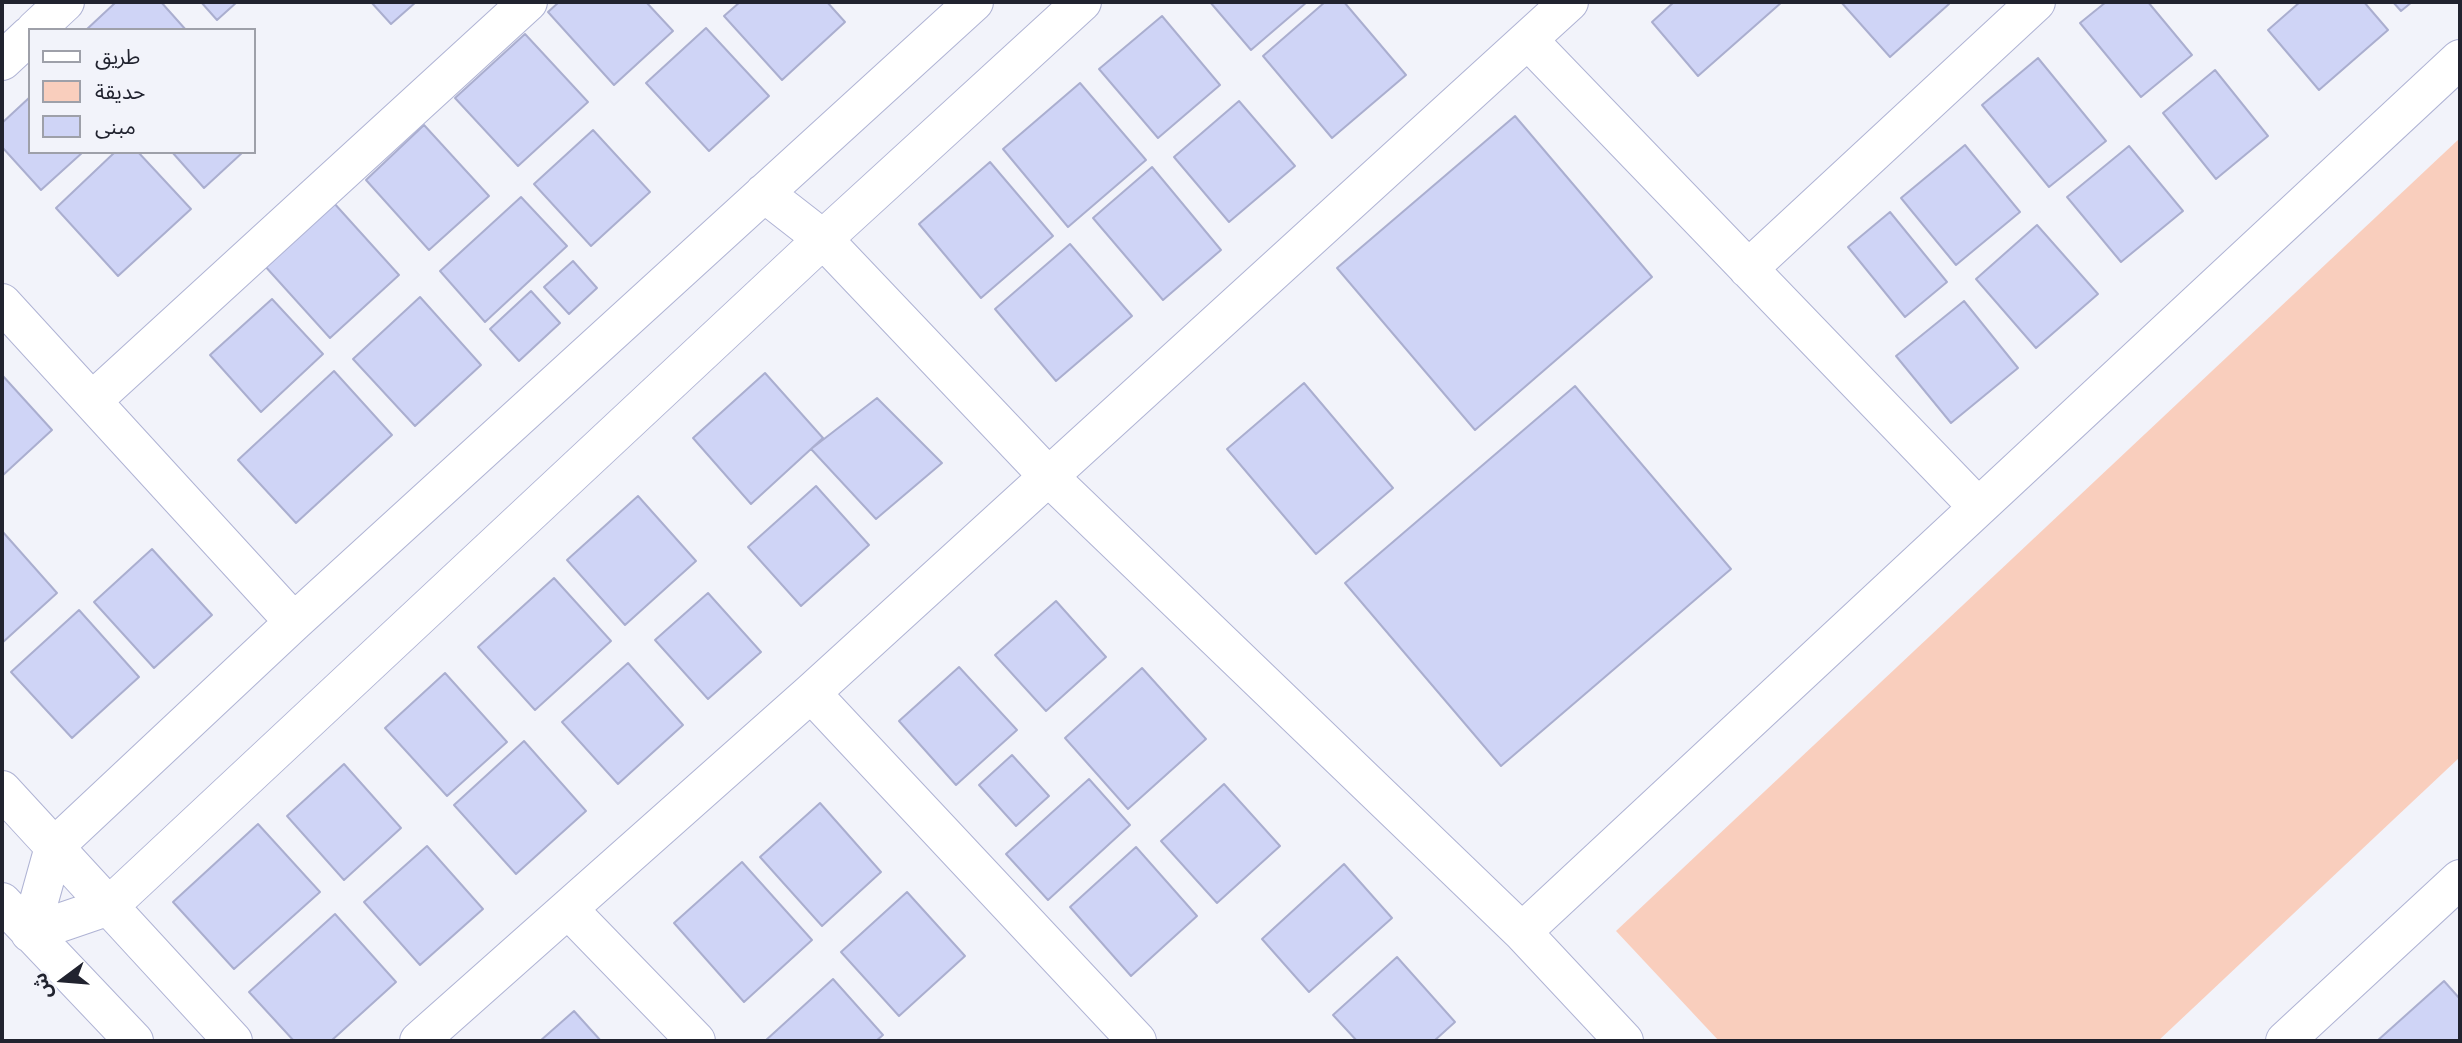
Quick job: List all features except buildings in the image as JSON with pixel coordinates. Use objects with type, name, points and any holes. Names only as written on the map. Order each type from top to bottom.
[{"type":"street","points":[[37,28],[65,2]]},
{"type":"street","points":[[92,401],[528,2]]},
{"type":"street","points":[[30,933],[54,847],[294,622],[974,2]]},
{"type":"street","points":[[30,933],[109,906],[823,239],[1082,2]]},
{"type":"street","points":[[419,1041],[811,694],[1569,2]]},
{"type":"street","points":[[1748,269],[2036,2]]},
{"type":"street","points":[[2,61],[28,37]]},
{"type":"street","points":[[1528,40],[1978,507]]},
{"type":"street","points":[[1522,932],[2460,59]]},
{"type":"street","points":[[764,193],[823,239],[1049,477],[1522,932],[1624,1041]]},
{"type":"street","points":[[2,303],[294,622]]},
{"type":"street","points":[[811,694],[1137,1041]]},
{"type":"street","points":[[2,790],[233,1041]]},
{"type":"street","points":[[2285,1041],[2460,879]]},
{"type":"street","points":[[2,902],[134,1041]]},
{"type":"street","points":[[568,909],[696,1041]]},
{"type":"green space","points":[[2460,138],[2460,757],[2158,1041],[1719,1041],[1616,931]]}]
